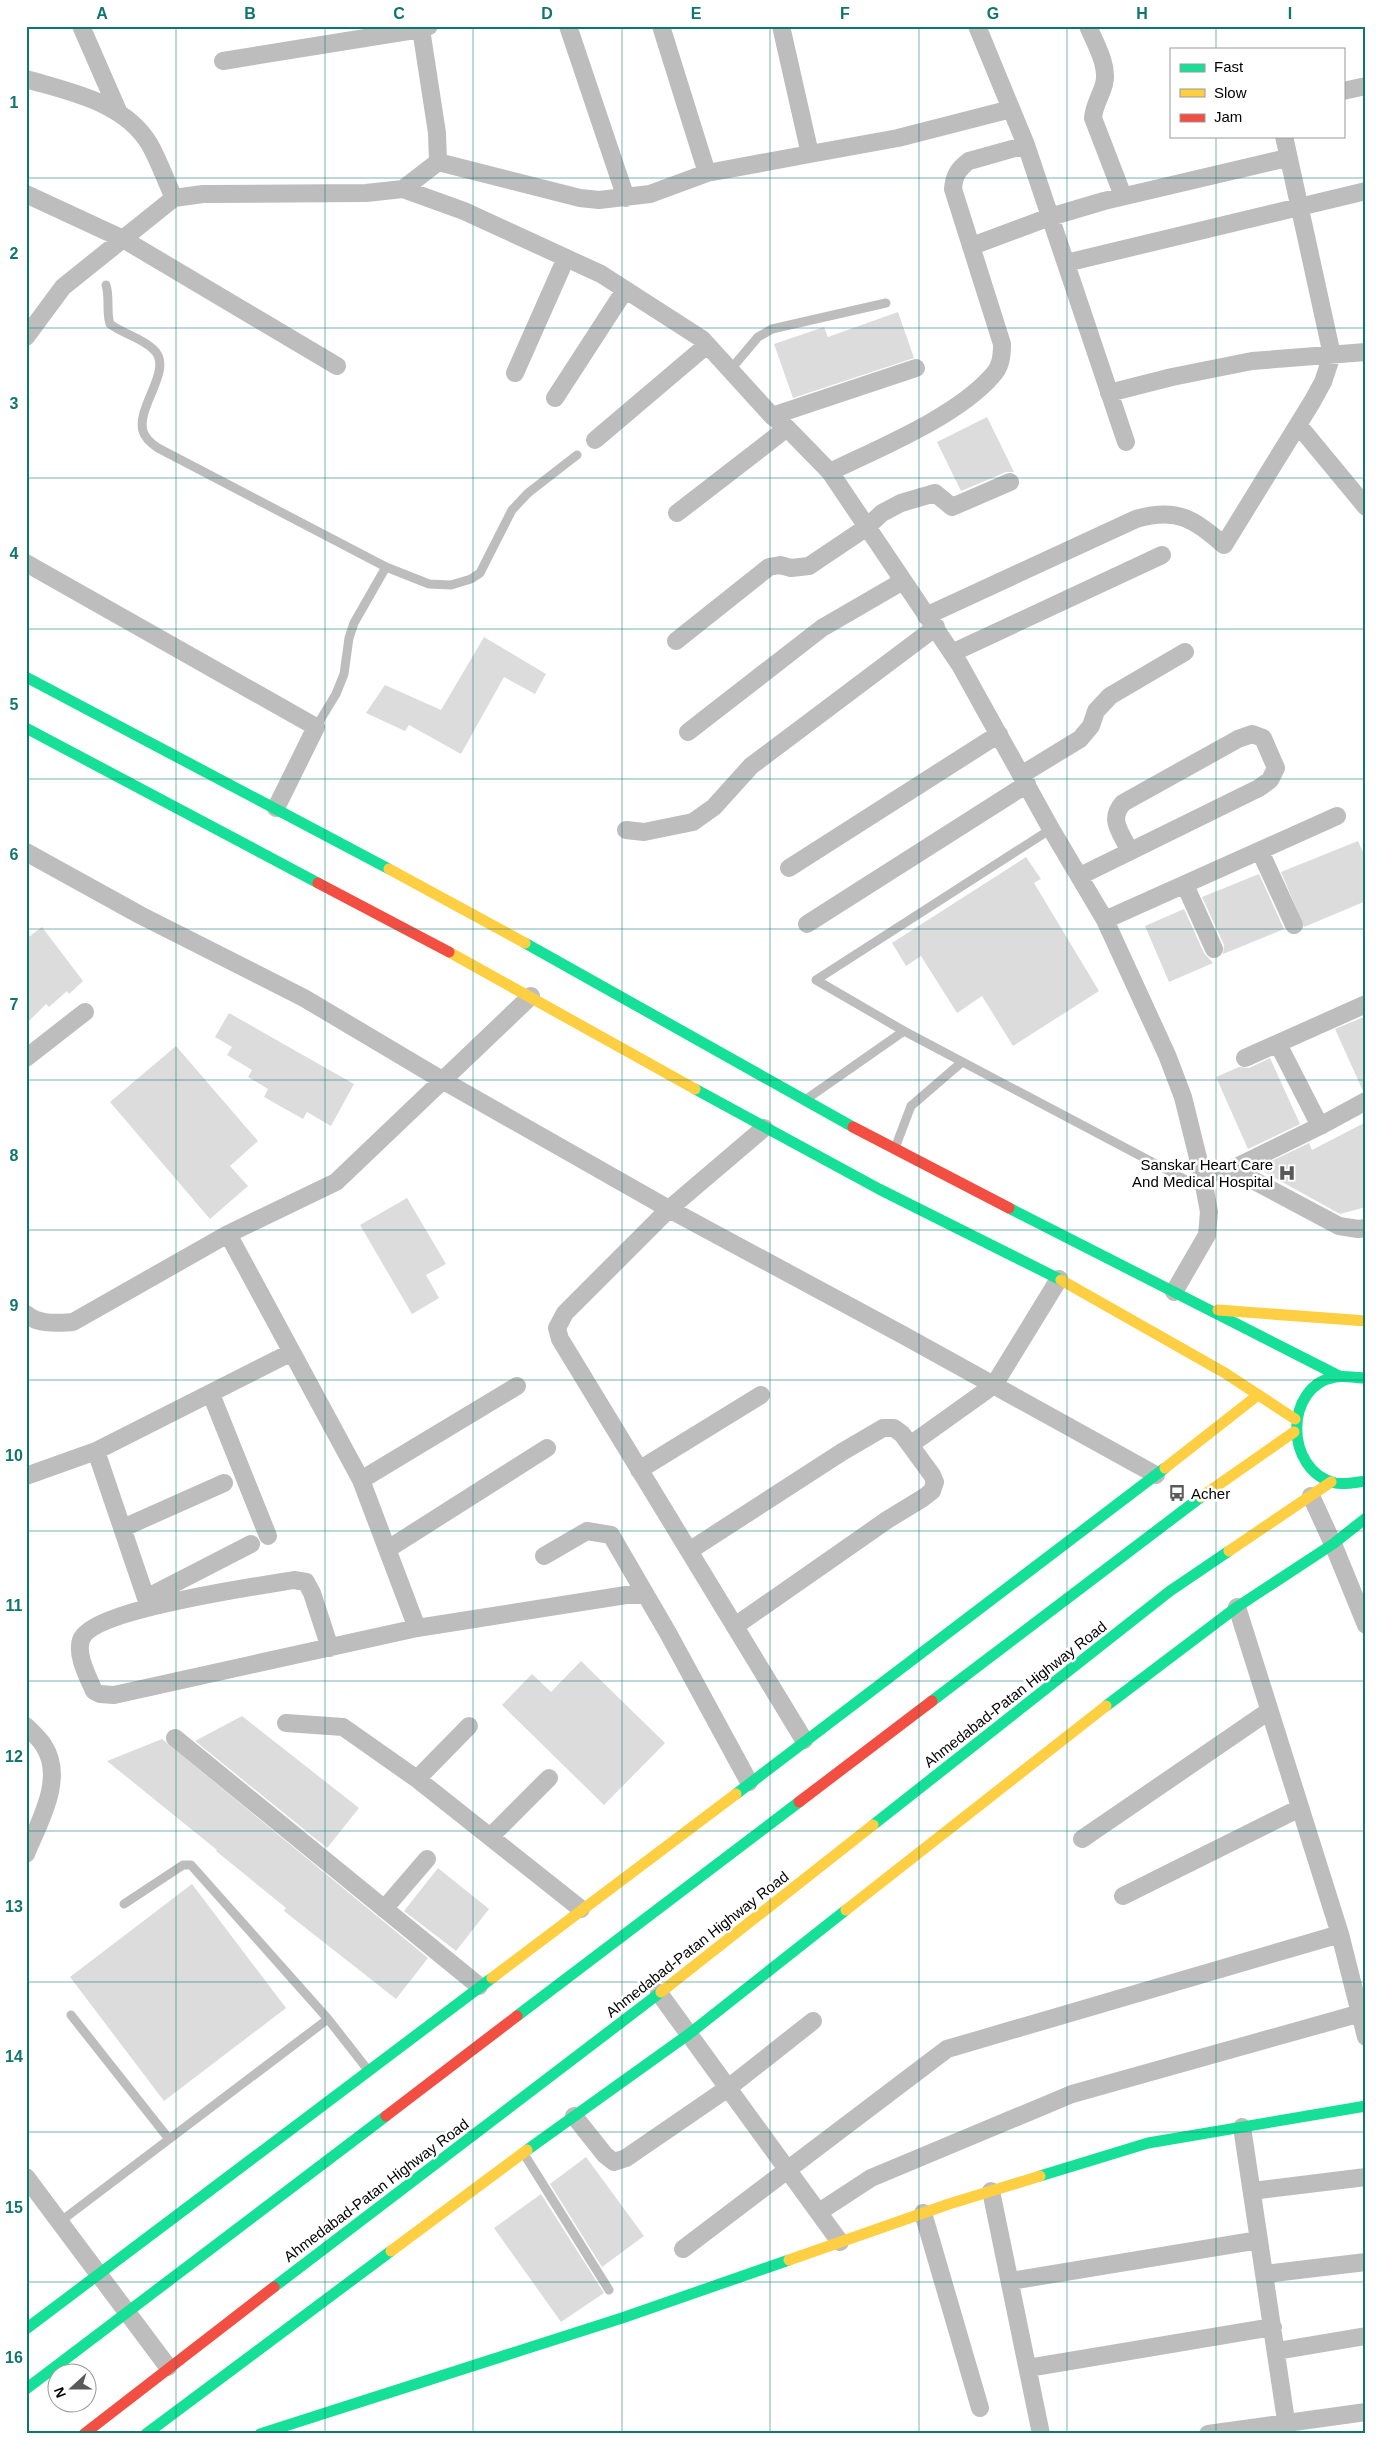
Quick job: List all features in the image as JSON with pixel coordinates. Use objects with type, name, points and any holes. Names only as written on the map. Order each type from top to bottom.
[{"type":"main road","points":[[26,677],[276,808],[560,962],[805,1100],[892,1154],[1174,1292],[1339,1376],[1366,1378]]},
{"type":"main road","points":[[26,728],[531,996],[764,1128],[880,1185],[1059,1279],[1225,1373],[1295,1419]]},
{"type":"main road","points":[[1204,1308],[1284,1316],[1365,1320]]},
{"type":"main road","points":[[1339,1376],[1315,1386],[1306,1396],[1299,1406],[1294,1432],[1301,1457],[1319,1476],[1331,1482],[1344,1484],[1366,1481]]},
{"type":"main road","points":[[26,2329],[1156,1475],[1258,1395]]},
{"type":"main road","points":[[26,2389],[1203,1495],[1294,1432]]},
{"type":"main road","name":"Ahmedabad-Patan Highway Road","points":[[84,2434],[98,2430],[168,2367],[659,1993],[1170,1590],[1331,1482]]},
{"type":"main road","points":[[146,2434],[522,2153],[689,2034],[964,1815],[1237,1607],[1333,1544],[1366,1518]]},
{"type":"main road","points":[[268,2433],[622,2318],[923,2213],[1148,2143],[1366,2106]]},
{"type":"street","points":[[81,26],[119,113]]},
{"type":"street","points":[[568,26],[626,198]]},
{"type":"street","points":[[661,26],[707,173]]},
{"type":"street","points":[[781,26],[810,154]]},
{"type":"street","points":[[977,26],[1026,145],[1126,442]]},
{"type":"street","points":[[1088,26],[1106,74],[1094,108],[1093,118],[1123,196]]},
{"type":"street","points":[[223,61],[425,28],[436,124],[438,162]]},
{"type":"street","points":[[26,79],[95,100],[119,113],[136,128],[149,144],[174,198]]},
{"type":"street","points":[[1344,91],[1366,86]]},
{"type":"street","points":[[438,162],[580,198],[599,200],[626,198],[650,194],[707,173],[898,138],[1011,109]]},
{"type":"street","points":[[626,830],[644,832],[693,822],[714,807],[752,766],[931,621],[1136,519],[1156,513],[1176,514],[1196,522],[1224,545],[1299,426],[1323,382],[1332,355],[1287,158],[1284,138]]},
{"type":"street","points":[[830,472],[925,426],[965,400],[993,376],[1002,360],[1002,344],[953,189],[954,178],[961,167],[969,161],[1026,145]]},
{"type":"street","points":[[972,246],[1050,217],[1123,196],[1287,158]]},
{"type":"street","points":[[403,189],[438,162]]},
{"type":"street","points":[[26,337],[63,286],[174,198],[203,194],[366,193],[403,189],[464,211],[601,274],[707,345],[772,416],[787,428],[830,472],[952,653],[1051,829],[1105,920],[1167,1055],[1183,1098],[1204,1182],[1209,1212],[1207,1236],[1174,1292]]},
{"type":"street","points":[[1066,263],[1192,231],[1366,191]]},
{"type":"street","points":[[26,194],[123,239],[337,366]]},
{"type":"street","points":[[515,373],[566,258]]},
{"type":"street","points":[[555,398],[625,290]]},
{"type":"street","points":[[596,440],[707,345]]},
{"type":"street","points":[[1109,393],[1172,377],[1252,361],[1366,352]]},
{"type":"street","points":[[772,416],[916,368]]},
{"type":"street","points":[[1299,426],[1366,507]]},
{"type":"street","points":[[677,513],[787,428]]},
{"type":"street","points":[[676,641],[769,567],[780,565],[791,568],[809,566],[867,527],[882,514],[914,498],[935,493],[952,507],[1010,482]]},
{"type":"street","points":[[952,653],[1162,555]]},
{"type":"street","points":[[26,564],[316,726],[276,808]]},
{"type":"street","points":[[688,732],[822,628],[903,581]]},
{"type":"street","points":[[807,924],[1024,780],[1080,739],[1091,726],[1096,711],[1110,696],[1185,652]]},
{"type":"street","points":[[789,868],[998,734]]},
{"type":"street","points":[[1080,876],[1129,850],[1259,788],[1270,780],[1276,768],[1263,738],[1252,734],[1238,739],[1123,803],[1116,811],[1115,821],[1129,850]]},
{"type":"street","points":[[1105,920],[1337,816]]},
{"type":"street","points":[[1260,851],[1294,925]]},
{"type":"street","points":[[26,852],[140,915],[304,998],[442,1080],[669,1209],[1156,1475]]},
{"type":"street","points":[[1185,884],[1214,949]]},
{"type":"street","points":[[26,1314],[30,1318],[52,1324],[73,1322],[228,1234],[336,1182],[531,996]]},
{"type":"street","points":[[1245,1058],[1366,1004]]},
{"type":"street","points":[[26,1058],[85,1012]]},
{"type":"street","points":[[1278,1044],[1320,1126]]},
{"type":"street","points":[[1204,1182],[1320,1126],[1366,1101]]},
{"type":"street","points":[[764,1128],[669,1209],[566,1313],[557,1328],[560,1339],[804,1740]]},
{"type":"street","points":[[1232,1169],[1339,1226],[1358,1229],[1366,1228]]},
{"type":"street","points":[[228,1234],[360,1480],[417,1628]]},
{"type":"street","points":[[910,1445],[994,1385],[1059,1279]]},
{"type":"street","points":[[26,1476],[96,1451],[211,1394],[290,1352]]},
{"type":"street","points":[[360,1480],[517,1386]]},
{"type":"street","points":[[211,1394],[268,1536]]},
{"type":"street","points":[[639,1470],[761,1395]]},
{"type":"street","points":[[689,1551],[842,1452],[883,1428],[894,1428],[910,1445],[932,1475],[935,1482],[932,1490],[734,1626]]},
{"type":"street","points":[[388,1549],[547,1448]]},
{"type":"street","points":[[96,1451],[148,1603]]},
{"type":"street","points":[[122,1528],[224,1483]]},
{"type":"street","points":[[1311,1496],[1366,1624]]},
{"type":"street","points":[[544,1556],[587,1531],[611,1535],[668,1632],[749,1782]]},
{"type":"street","points":[[251,1544],[148,1603],[89,1630],[81,1640],[81,1655],[94,1691],[114,1696],[417,1628],[626,1596],[646,1595]]},
{"type":"street","points":[[148,1603],[294,1580],[306,1582],[312,1593],[330,1648]]},
{"type":"street","points":[[1237,1607],[1340,1934],[1366,2037]]},
{"type":"street","points":[[1082,1839],[1269,1711]]},
{"type":"street","points":[[286,1723],[343,1726],[417,1779],[581,1909]]},
{"type":"street","points":[[26,1726],[45,1747],[53,1777],[46,1805],[26,1854]]},
{"type":"street","points":[[417,1779],[469,1726]]},
{"type":"street","points":[[175,1738],[479,1986]]},
{"type":"street","points":[[491,1836],[549,1778]]},
{"type":"street","points":[[1123,1896],[1300,1808]]},
{"type":"street","points":[[384,1909],[427,1859]]},
{"type":"street","points":[[682,2249],[947,2049],[1340,1934]]},
{"type":"street","points":[[659,1993],[840,2242]]},
{"type":"street","points":[[819,2212],[857,2186],[879,2174],[1072,2094],[1361,2012]]},
{"type":"street","points":[[574,2116],[605,2155],[614,2162],[626,2158],[728,2088],[814,2021]]},
{"type":"street","points":[[1242,2127],[1288,2428]]},
{"type":"street","points":[[26,2177],[61,2221],[168,2367]]},
{"type":"street","points":[[1252,2191],[1366,2177]]},
{"type":"street","points":[[991,2191],[1042,2434]]},
{"type":"street","points":[[923,2213],[980,2408]]},
{"type":"street","points":[[1011,2281],[1260,2240]]},
{"type":"street","points":[[1265,2274],[1366,2262]]},
{"type":"street","points":[[1028,2368],[1273,2327]]},
{"type":"street","points":[[1277,2351],[1366,2336]]},
{"type":"street","points":[[1208,2434],[1288,2428],[1366,2412]]},
{"type":"lane","points":[[106,285],[109,295],[108,318],[110,324],[154,349],[159,356],[160,368],[142,420],[143,432],[148,440],[158,448],[386,567],[429,584],[442,586],[471,579],[480,573],[487,564],[512,510],[528,493],[577,454]]},
{"type":"lane","points":[[731,369],[758,336],[772,329],[886,303]]},
{"type":"lane","points":[[316,726],[336,694],[344,674],[349,638],[354,623],[386,567]]},
{"type":"lane","points":[[1051,829],[816,980],[962,1062],[1204,1182]]},
{"type":"lane","points":[[805,1100],[904,1031]]},
{"type":"lane","points":[[892,1154],[912,1106],[962,1062]]},
{"type":"lane","points":[[124,1904],[183,1864],[191,1865],[328,2019],[368,2070]]},
{"type":"lane","points":[[71,2014],[169,2139]]},
{"type":"lane","points":[[61,2221],[328,2019]]},
{"type":"lane","points":[[522,2153],[609,2290]]},
{"type":"building","points":[[898,312],[914,358],[793,398],[774,344],[824,327],[828,337]]},
{"type":"building","points":[[987,417],[1014,472],[1006,472],[961,491],[937,442]]},
{"type":"building","points":[[484,637],[546,674],[535,694],[504,677],[461,754],[409,725],[405,731],[366,713],[385,685],[441,710]]},
{"type":"building","points":[[1358,841],[1366,859],[1366,901],[1304,927],[1281,872]]},
{"type":"building","points":[[1026,857],[1041,879],[1034,883],[1099,991],[1013,1046],[982,996],[957,1013],[921,956],[906,966],[892,943]]},
{"type":"building","points":[[1259,874],[1284,929],[1223,954],[1224,945],[1202,897]]},
{"type":"building","points":[[1184,909],[1204,953],[1213,963],[1169,982],[1145,926]]},
{"type":"building","points":[[42,927],[83,981],[69,994],[67,991],[49,1007],[46,1004],[26,1024],[26,939]]},
{"type":"building","points":[[229,1013],[354,1084],[331,1126],[307,1112],[303,1119],[264,1097],[268,1089],[248,1077],[252,1070],[227,1055],[232,1047],[215,1037]]},
{"type":"building","points":[[1366,1016],[1366,1090],[1363,1091],[1335,1029]]},
{"type":"building","points":[[176,1046],[258,1141],[230,1166],[248,1186],[210,1219],[110,1102]]},
{"type":"building","points":[[1270,1058],[1300,1124],[1248,1149],[1216,1077],[1239,1067],[1249,1068]]},
{"type":"building","points":[[1366,1122],[1366,1207],[1340,1214],[1257,1168],[1309,1143],[1312,1150]]},
{"type":"building","points":[[407,1198],[446,1264],[426,1275],[439,1298],[412,1314],[360,1225]]},
{"type":"building","points":[[581,1661],[665,1743],[604,1805],[502,1705],[532,1674],[551,1692]]},
{"type":"building","points":[[242,1716],[359,1808],[327,1848],[195,1741]]},
{"type":"building","points":[[162,1739],[428,1958],[396,1999],[284,1911],[286,1908],[107,1761]]},
{"type":"building","points":[[438,1868],[489,1909],[456,1951],[404,1911]]},
{"type":"building","points":[[192,1884],[286,2008],[164,2101],[70,1977]]},
{"type":"building","points":[[586,2157],[644,2236],[602,2267],[550,2184]]},
{"type":"building","points":[[541,2194],[604,2293],[561,2322],[494,2228]]},
{"type":"traffic: fast","points":[[26,677],[389,869]]},
{"type":"traffic: fast","points":[[26,728],[318,883]]},
{"type":"traffic: fast","points":[[525,943],[853,1127]]},
{"type":"traffic: fast","points":[[695,1089],[879,1189],[1061,1280]]},
{"type":"traffic: fast","points":[[1009,1208],[1339,1376]]},
{"type":"traffic: fast","points":[[1366,1378],[1339,1376],[1318,1384],[1306,1396],[1299,1411],[1297,1428],[1299,1446],[1306,1462],[1318,1475],[1339,1484],[1366,1481]]},
{"type":"traffic: fast","points":[[736,1794],[1165,1468]]},
{"type":"traffic: fast","points":[[932,1701],[1201,1497]]},
{"type":"traffic: fast","points":[[1106,1706],[1237,1607],[1333,1544],[1366,1518]]},
{"type":"traffic: fast","points":[[873,1825],[1170,1591],[1229,1551]]},
{"type":"traffic: fast","points":[[517,2016],[799,1802]]},
{"type":"traffic: fast","points":[[527,2150],[689,2034],[846,1910]]},
{"type":"traffic: fast","points":[[26,2329],[492,1978]]},
{"type":"traffic: fast","points":[[274,2287],[661,1992]]},
{"type":"traffic: fast","points":[[1040,2176],[1148,2143],[1366,2106]]},
{"type":"traffic: fast","points":[[26,2389],[386,2116]]},
{"type":"traffic: fast","points":[[146,2434],[391,2251]]},
{"type":"traffic: fast","points":[[260,2434],[622,2318],[789,2260]]},
{"type":"traffic: slow","points":[[389,869],[525,943]]},
{"type":"traffic: slow","points":[[449,952],[695,1089]]},
{"type":"traffic: slow","points":[[1061,1280],[1225,1373],[1295,1419]]},
{"type":"traffic: slow","points":[[1218,1310],[1366,1321]]},
{"type":"traffic: slow","points":[[1165,1468],[1258,1395]]},
{"type":"traffic: slow","points":[[1201,1497],[1294,1432]]},
{"type":"traffic: slow","points":[[1229,1551],[1331,1482]]},
{"type":"traffic: slow","points":[[846,1910],[1106,1706]]},
{"type":"traffic: slow","points":[[492,1978],[736,1794]]},
{"type":"traffic: slow","points":[[661,1992],[873,1825]]},
{"type":"traffic: slow","points":[[391,2251],[527,2150]]},
{"type":"traffic: slow","points":[[789,2260],[949,2204],[1040,2176]]},
{"type":"traffic: jam","points":[[318,883],[449,952]]},
{"type":"traffic: jam","points":[[853,1127],[1009,1208]]},
{"type":"traffic: jam","points":[[799,1802],[932,1701]]},
{"type":"traffic: jam","points":[[386,2116],[517,2016]]},
{"type":"traffic: jam","points":[[84,2434],[274,2287]]},
{"type":"place","name":"Sanskar Heart Care And Medical Hospital","points":[[1287,1173]]},
{"type":"place","name":"Acher","points":[[1177,1493]]}]
